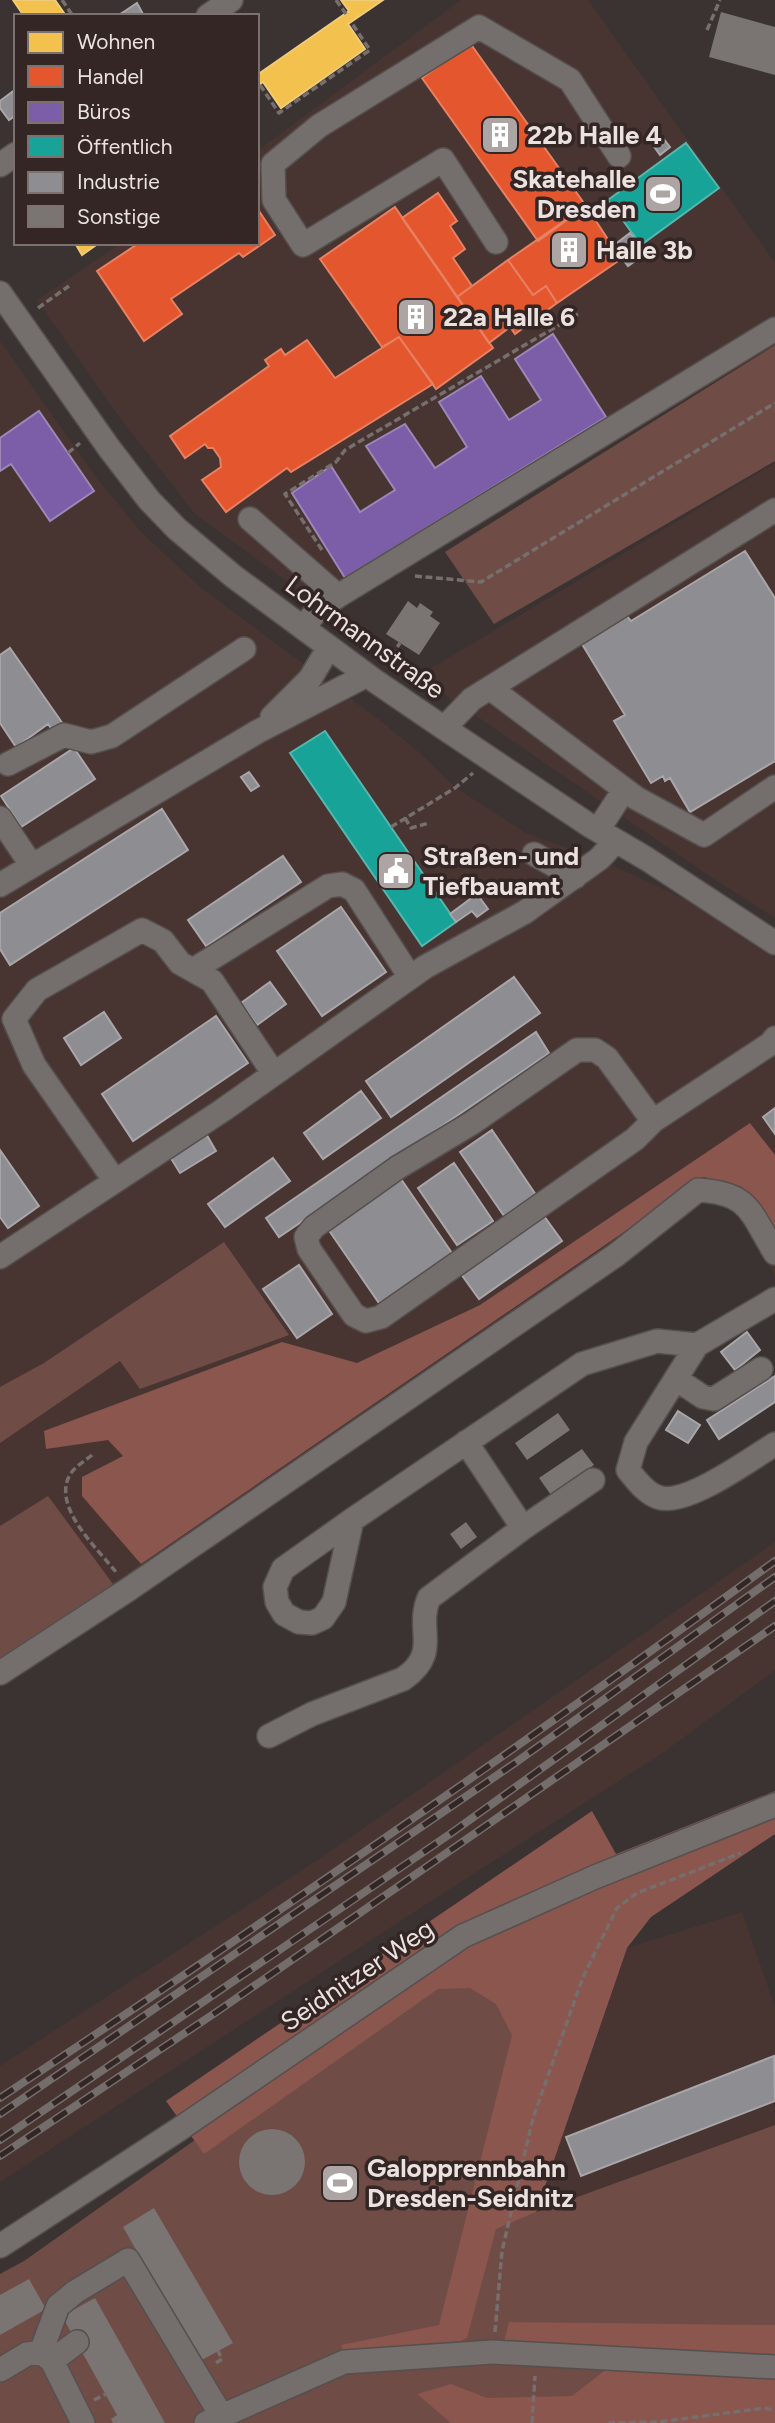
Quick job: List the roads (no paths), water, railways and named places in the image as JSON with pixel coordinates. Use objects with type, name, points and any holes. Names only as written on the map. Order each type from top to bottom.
[{"type":"street","points":[[211,14],[231,0]]},
{"type":"street","points":[[496,242],[443,160],[303,245],[274,200],[273,164],[319,126],[479,27],[570,80],[619,156]]},
{"type":"street","name":"Lohrmannstraße","points":[[0,293],[149,500],[177,529],[233,576],[444,728],[775,943]]},
{"type":"street","points":[[303,628],[318,610],[338,596],[775,329]]},
{"type":"street","points":[[444,728],[472,699],[775,510]]},
{"type":"street","points":[[250,519],[338,596]]},
{"type":"street","points":[[257,732],[310,679],[329,647]]},
{"type":"street","points":[[4,761],[64,735],[91,742],[113,736],[244,649]]},
{"type":"street","points":[[0,885],[257,732],[367,675]]},
{"type":"street","points":[[490,688],[636,799],[704,835],[775,788]]},
{"type":"street","points":[[0,1257],[274,1074],[425,967],[525,912],[575,877],[599,859],[624,790]]},
{"type":"street","points":[[0,818],[32,866]]},
{"type":"street","points":[[534,854],[575,877]]},
{"type":"street","points":[[193,970],[328,886],[342,884],[354,890],[410,977]]},
{"type":"street","points":[[115,1181],[34,1065],[14,1019],[37,990],[142,930],[163,940],[180,963],[212,981],[274,1074]]},
{"type":"street","points":[[653,1121],[607,1058],[595,1050],[576,1050],[472,1123],[397,1168],[314,1227],[306,1237],[309,1249],[354,1315],[366,1321],[381,1317],[635,1139],[653,1121],[770,1044],[775,1038]]},
{"type":"street","points":[[0,1672],[129,1589],[617,1255],[698,1190],[722,1191],[745,1203],[775,1254]]},
{"type":"street","points":[[775,1299],[697,1345],[636,1443],[628,1470],[647,1491],[662,1499],[693,1493],[775,1444]]},
{"type":"street","points":[[352,1520],[582,1364],[657,1341],[697,1345]]},
{"type":"street","points":[[676,1379],[703,1397],[715,1399],[761,1369]]},
{"type":"street","points":[[466,1442],[523,1528]]},
{"type":"street","points":[[269,1736],[312,1714],[403,1679],[413,1672],[419,1666],[426,1646],[425,1612],[429,1598],[593,1480]]},
{"type":"street","name":"Seidnitzer Weg","points":[[0,2246],[178,2130],[463,1936],[595,1877],[775,1805]]},
{"type":"street","points":[[83,2423],[46,2356],[58,2306],[79,2298],[128,2260],[213,2419],[344,2362],[493,2352],[775,2367]]},
{"type":"street","points":[[0,2370],[27,2354],[46,2356],[77,2342]]},
{"type":"railway","points":[[0,2098],[391,1834],[775,1561]]},
{"type":"railway","points":[[0,2114],[515,1763],[775,1577]]},
{"type":"railway","points":[[0,2140],[450,1834],[775,1601]]},
{"type":"railway","points":[[0,2156],[218,2011],[775,1626]]},
{"type":"place","name":"22b Halle 4","points":[[500,135]]},
{"type":"place","name":"Skatehalle Dresden","points":[[663,194]]},
{"type":"place","name":"Halle 3b","points":[[569,250]]},
{"type":"place","name":"22a Halle 6","points":[[416,317]]},
{"type":"place","name":"Straßen- und Tiefbauamt","points":[[396,871]]},
{"type":"place","name":"Galopprennbahn Dresden-Seidnitz","points":[[340,2183]]}]
